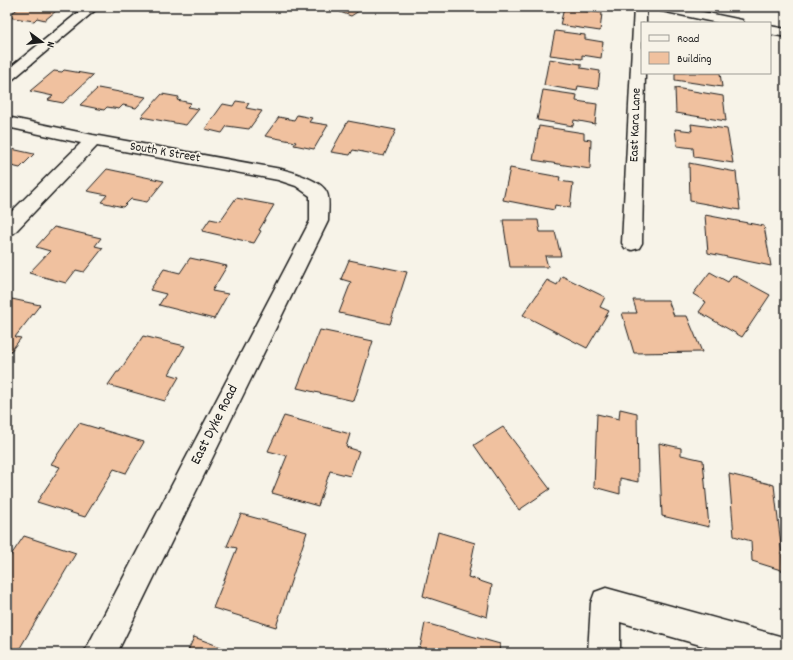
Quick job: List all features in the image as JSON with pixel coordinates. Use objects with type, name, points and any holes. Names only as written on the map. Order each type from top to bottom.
[{"type":"street","points":[[7,77],[93,7]]},
{"type":"street","name":"East Kara Lane","points":[[632,243],[640,7]]},
{"type":"street","points":[[661,7],[733,22]]},
{"type":"street","points":[[771,30],[786,33]]},
{"type":"street","name":"South K Street","points":[[7,122],[93,140],[281,175],[302,182],[319,194]]},
{"type":"street","points":[[7,228],[93,140]]},
{"type":"street","name":"East Dyke Road","points":[[100,653],[319,221],[319,194]]},
{"type":"street","points":[[604,653],[606,603],[783,653]]},
{"type":"building","points":[[20,7],[61,7],[45,20],[37,18],[34,21],[7,17]]},
{"type":"building","points":[[348,7],[362,9],[351,16],[340,12]]},
{"type":"building","points":[[564,8],[602,13],[600,31],[560,25]]},
{"type":"building","points":[[555,31],[585,35],[585,39],[603,42],[601,58],[582,55],[582,59],[550,55]]},
{"type":"building","points":[[549,59],[581,64],[581,68],[600,71],[598,89],[578,86],[577,91],[544,85]]},
{"type":"building","points":[[64,70],[93,75],[63,103],[48,100],[53,96],[30,91],[54,71],[62,72]]},
{"type":"building","points":[[675,74],[720,74],[722,87],[675,80]]},
{"type":"building","points":[[98,88],[146,97],[136,108],[123,105],[119,109],[107,107],[104,110],[80,105]]},
{"type":"building","points":[[675,88],[723,96],[726,121],[676,113]]},
{"type":"building","points":[[543,90],[577,95],[576,101],[597,104],[595,124],[574,120],[573,126],[537,120]]},
{"type":"building","points":[[162,94],[179,97],[177,100],[191,103],[187,107],[199,109],[186,125],[141,117]]},
{"type":"building","points":[[236,101],[249,103],[246,108],[262,111],[249,129],[227,126],[222,133],[205,129],[223,104],[233,106]]},
{"type":"building","points":[[297,115],[312,118],[309,122],[328,125],[314,149],[294,145],[296,142],[265,136],[279,117],[294,120]]},
{"type":"building","points":[[348,121],[396,130],[384,156],[353,150],[350,155],[331,152]]},
{"type":"building","points":[[691,124],[727,129],[733,163],[694,157],[693,148],[677,146],[675,129],[692,131]]},
{"type":"building","points":[[539,126],[584,133],[584,139],[591,140],[590,169],[533,160]]},
{"type":"building","points":[[7,148],[34,154],[20,168],[7,165]]},
{"type":"building","points":[[689,163],[736,172],[740,210],[690,201]]},
{"type":"building","points":[[510,168],[560,177],[559,181],[573,183],[570,208],[555,205],[554,210],[503,200]]},
{"type":"building","points":[[107,169],[164,181],[147,202],[131,199],[123,207],[101,202],[107,195],[87,191]]},
{"type":"building","points":[[236,198],[274,205],[259,230],[261,231],[254,243],[202,231],[210,219],[220,221]]},
{"type":"building","points":[[705,215],[764,226],[771,266],[708,253]]},
{"type":"building","points":[[503,220],[538,220],[540,232],[555,232],[561,256],[545,256],[548,267],[510,267]]},
{"type":"building","points":[[54,227],[101,238],[95,246],[103,248],[84,272],[76,270],[66,283],[29,273],[50,251],[36,247]]},
{"type":"building","points":[[190,258],[227,266],[212,291],[228,294],[214,319],[159,305],[166,294],[150,290],[164,269],[180,273]]},
{"type":"building","points":[[349,260],[407,272],[390,324],[339,313],[351,282],[341,279]]},
{"type":"building","points":[[710,272],[728,282],[733,275],[770,295],[742,337],[699,312],[706,302],[693,294]]},
{"type":"building","points":[[562,276],[605,297],[600,307],[609,311],[587,348],[523,315],[547,280],[557,285]]},
{"type":"building","points":[[7,298],[40,305],[15,337],[21,338],[7,356]]},
{"type":"building","points":[[633,300],[668,300],[674,316],[687,316],[702,352],[634,353],[622,313],[637,313]]},
{"type":"building","points":[[320,330],[373,341],[354,401],[297,388]]},
{"type":"building","points":[[143,336],[185,346],[169,374],[179,377],[165,401],[108,385],[117,372],[119,372]]},
{"type":"building","points":[[620,409],[637,413],[638,482],[620,478],[620,494],[594,487],[597,414],[619,419]]},
{"type":"building","points":[[284,416],[350,434],[346,447],[359,451],[350,476],[330,471],[318,506],[272,493],[287,456],[268,451]]},
{"type":"building","points":[[79,423],[144,442],[126,473],[114,469],[85,517],[37,502],[60,467],[51,464]]},
{"type":"building","points":[[503,427],[550,489],[519,510],[474,445]]},
{"type":"building","points":[[659,443],[681,448],[681,455],[703,460],[709,527],[662,516]]},
{"type":"building","points":[[729,474],[774,485],[784,571],[752,561],[751,541],[734,536]]},
{"type":"building","points":[[241,514],[307,532],[276,627],[213,608],[237,548],[227,546]]},
{"type":"building","points":[[438,532],[475,543],[468,577],[492,585],[487,617],[423,596]]},
{"type":"building","points":[[24,536],[76,553],[17,653],[7,653],[7,561]]},
{"type":"building","points":[[425,623],[500,644],[499,653],[419,653]]},
{"type":"building","points":[[194,637],[237,653],[187,653]]}]
